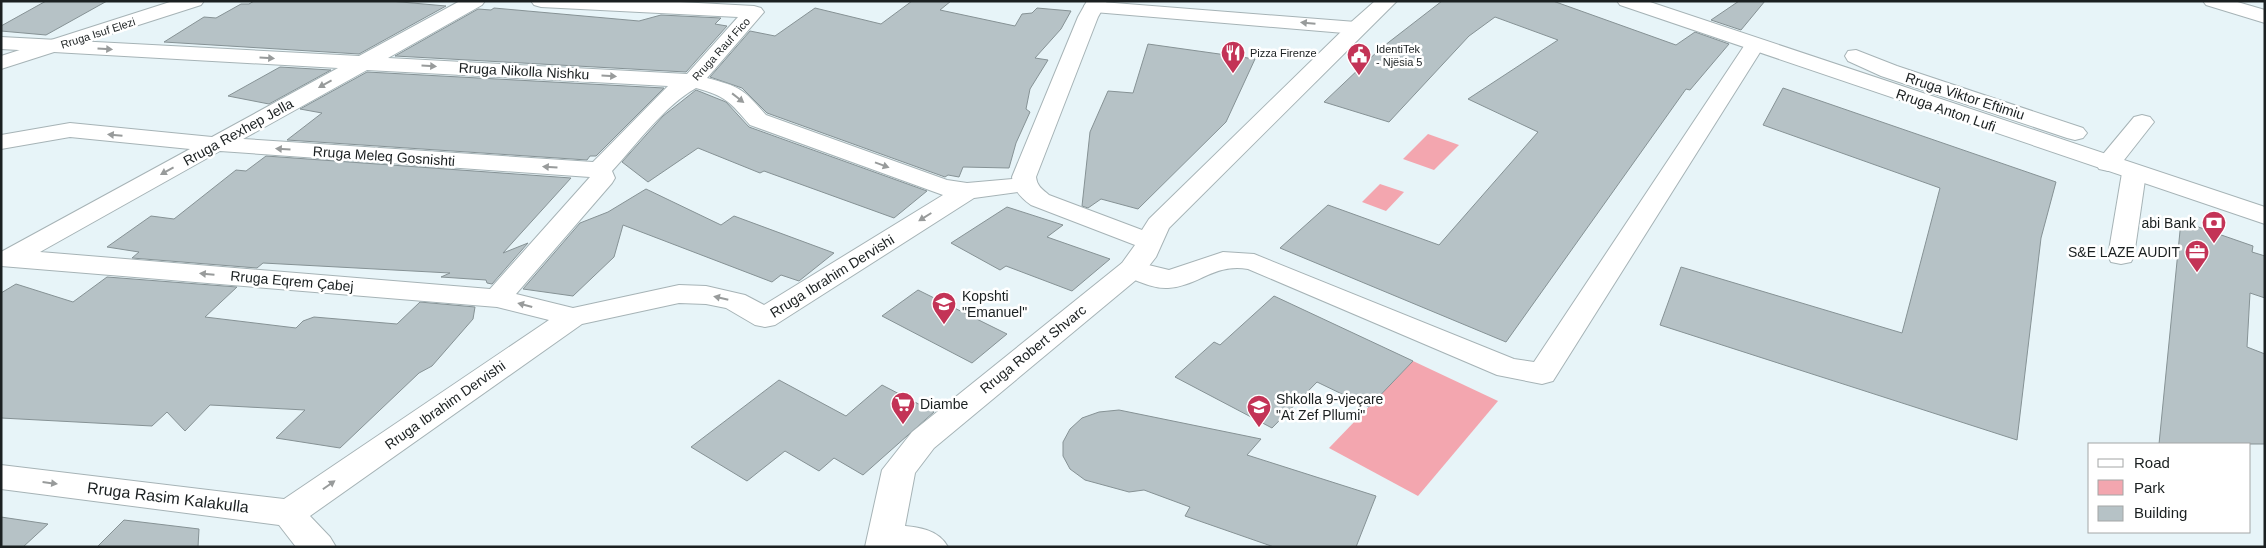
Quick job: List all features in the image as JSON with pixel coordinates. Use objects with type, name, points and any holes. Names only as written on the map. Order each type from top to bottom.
[{"type":"street","name":"Rruga Isuf Elezi","points":[[1,63],[194,1]]},
{"type":"street","name":"Rruga Rexhep Jella","points":[[5,260],[475,1]]},
{"type":"street","name":"Rruga Rauf Fico","points":[[541,1],[754,12],[693,81],[678,89],[599,170]]},
{"type":"street","name":"Rruga Robert Shvarc","points":[[930,547],[920,542],[884,542],[899,470],[923,440],[1132,268],[1150,242],[1158,225],[1165,217],[1356,28],[1387,1]]},
{"type":"street","name":"Rruga Anton Lufi","points":[[1627,1],[1754,46],[2265,216]]},
{"type":"street","points":[[2213,1],[2265,17]]},
{"type":"street","points":[[1150,242],[1040,200],[1030,193],[1024,185],[1024,177],[1096,4],[1356,28]]},
{"type":"street","name":"Rruga Nikolla Nishku","points":[[1,43],[693,81],[724,89],[736,96],[758,120],[942,187],[967,191]]},
{"type":"street","points":[[1132,268],[1154,277],[1168,279],[1191,274],[1205,266],[1230,259],[1254,262],[1508,368],[1542,374],[1754,46]]},
{"type":"street","name":"Rruga Viktor Eftimiu","points":[[1856,56],[1888,71],[2075,133]]},
{"type":"street","points":[[2108,164],[2142,122]]},
{"type":"street","name":"Rruga Meleq Gosnishti","points":[[1,142],[70,130],[216,144],[599,170]]},
{"type":"street","points":[[497,298],[603,178],[599,170]]},
{"type":"street","points":[[2120,256],[2134,173]]},
{"type":"street","name":"Rruga Ibrahim Dervishi","points":[[289,513],[572,317],[679,294],[706,294],[736,301],[765,318],[967,191],[1024,185]]},
{"type":"street","name":"Rruga Eqrem Çabej","points":[[5,260],[497,298],[572,317]]},
{"type":"street","name":"Rruga Rasim Kalakulla","points":[[1,477],[289,513]]},
{"type":"street","points":[[289,513],[304,533],[318,547]]},
{"type":"green space","points":[[1428,134],[1459,145],[1434,170],[1403,159]]},
{"type":"green space","points":[[1380,184],[1404,192],[1386,211],[1362,202]]},
{"type":"green space","points":[[1413,361],[1498,401],[1418,496],[1329,448]]},
{"type":"building","points":[[46,1],[107,1],[46,35],[1,31],[1,26]]},
{"type":"building","points":[[254,1],[390,1],[446,6],[359,54],[164,42],[204,17],[216,18],[241,4],[249,4]]},
{"type":"building","points":[[912,1],[951,1],[940,10],[1015,26],[1022,14],[1032,13],[1037,8],[1071,11],[1061,29],[1035,58],[1048,60],[1030,89],[1026,109],[1030,112],[1016,143],[1009,168],[963,167],[959,177],[948,175],[945,177],[767,113],[742,88],[710,77],[750,31],[775,36],[815,8],[881,24]]},
{"type":"building","points":[[1442,1],[1553,1],[1676,45],[1695,32],[1729,44],[1690,90],[1686,89],[1506,342],[1280,248],[1328,205],[1439,245],[1538,132],[1468,99],[1558,40],[1495,17],[1469,36],[1389,122],[1324,102],[1380,49]]},
{"type":"building","points":[[1739,1],[1765,1],[1741,30],[1711,20]]},
{"type":"building","points":[[494,8],[639,21],[661,15],[721,18],[715,24],[727,26],[686,72],[395,56],[478,9],[491,10]]},
{"type":"building","points":[[1148,44],[1255,59],[1226,122],[1138,209],[1101,199],[1088,208],[1082,206],[1090,132],[1108,91],[1133,93]]},
{"type":"building","points":[[280,67],[331,70],[269,104],[228,96]]},
{"type":"building","points":[[367,72],[664,88],[596,156],[590,156],[587,160],[287,140],[322,113],[300,109]]},
{"type":"building","points":[[1783,88],[2056,182],[2041,238],[2017,440],[1660,325],[1681,267],[1902,333],[1940,188],[1763,125]]},
{"type":"building","points":[[696,90],[726,102],[749,127],[927,191],[894,218],[764,171],[760,173],[698,148],[648,182],[622,162],[663,116]]},
{"type":"building","points":[[266,156],[571,178],[503,253],[528,243],[492,284],[487,283],[486,280],[441,277],[450,273],[263,263],[257,268],[132,258],[139,252],[107,247],[151,216],[174,219],[236,170],[246,171]]},
{"type":"building","points":[[646,189],[721,225],[734,216],[834,253],[799,281],[781,275],[772,282],[623,225],[614,257],[573,296],[523,289],[580,223],[608,212]]},
{"type":"building","points":[[1007,207],[1063,225],[1047,237],[1110,259],[1072,291],[1006,266],[1000,270],[951,243]]},
{"type":"building","points":[[2181,221],[2253,246],[2252,252],[2265,256],[2265,298],[2250,293],[2247,347],[2265,354],[2265,444],[2159,443]]},
{"type":"building","points":[[107,277],[237,287],[205,317],[296,328],[303,321],[314,317],[397,324],[420,302],[475,307],[473,319],[432,366],[419,373],[340,448],[276,438],[305,410],[210,405],[185,431],[167,412],[152,426],[1,418],[1,293],[16,284],[73,302]]},
{"type":"building","name":"Kopshti \"Emanuel\"","points":[[918,290],[1007,334],[972,363],[882,316]]},
{"type":"building","points":[[1274,296],[1413,361],[1369,407],[1317,382],[1272,428],[1175,377],[1214,342],[1220,345]]},
{"type":"building","points":[[779,380],[846,416],[882,385],[934,412],[863,475],[834,458],[819,471],[785,451],[747,481],[691,447]]},
{"type":"building","points":[[1119,410],[1261,439],[1247,455],[1376,496],[1356,547],[1274,547],[1185,516],[1190,507],[1144,490],[1129,492],[1085,480],[1070,469],[1063,456],[1063,442],[1070,429],[1082,418],[1099,412]]},
{"type":"building","points":[[1,517],[48,524],[23,547],[1,547]]},
{"type":"building","points":[[124,520],[199,529],[198,547],[97,547]]},
{"type":"place","name":"Pizza Firenze","points":[[1233,74]]},
{"type":"place","name":"IdentiTek - Njësia 5","points":[[1359,76]]},
{"type":"place","name":"abi Bank","points":[[2214,244]]},
{"type":"place","name":"S&E LAZE AUDIT","points":[[2197,273]]},
{"type":"place","name":"Kopshti \"Emanuel\"","points":[[944,325]]},
{"type":"place","name":"Diambe","points":[[903,425]]},
{"type":"place","name":"Shkolla 9-vjeçare \"At Zef Pllumi\"","points":[[1259,428]]}]
